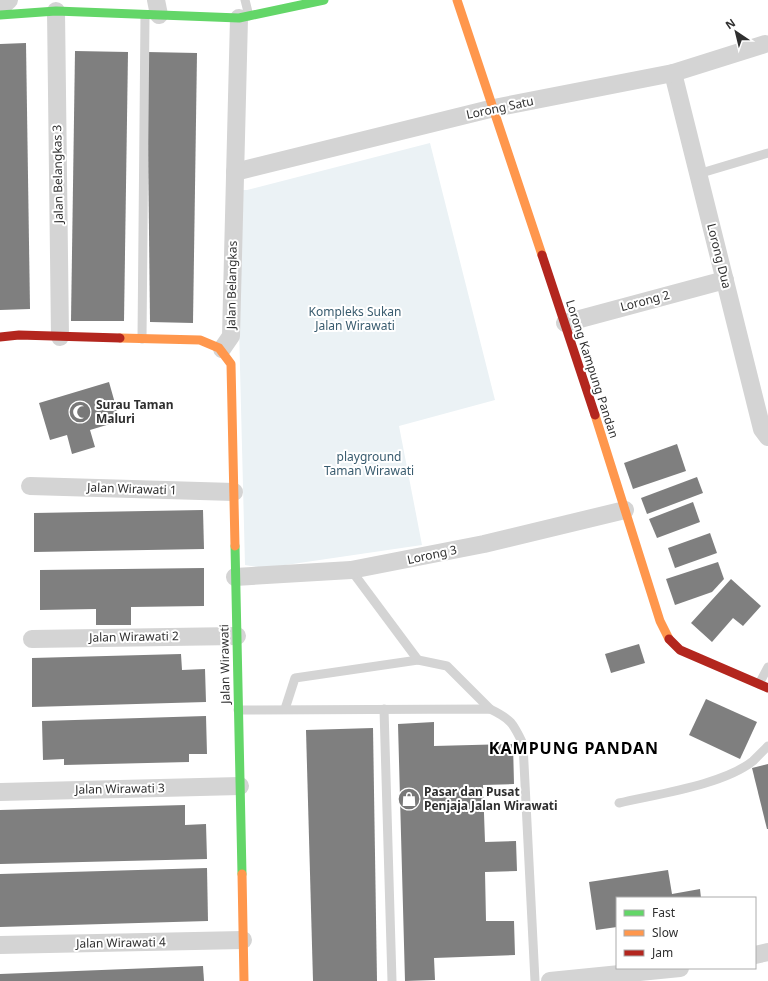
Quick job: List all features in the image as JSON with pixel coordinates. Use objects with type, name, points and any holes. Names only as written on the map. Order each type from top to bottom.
[{"type":"street","points":[[0,8],[9,0]]},
{"type":"street","points":[[0,15],[153,10],[244,17],[324,0]]},
{"type":"street","name":"Lorong Kampung Pandan","points":[[457,0],[565,323],[660,621],[668,638],[680,650],[764,686]]},
{"type":"street","name":"Jalan Belangkas 3","points":[[56,12],[60,337]]},
{"type":"street","name":"Jalan Belangkas","points":[[0,337],[19,335],[200,340],[212,342],[222,349],[231,336],[235,172],[244,17]]},
{"type":"street","name":"Lorong Satu","points":[[235,172],[494,108],[673,73],[765,44]]},
{"type":"street","name":"Lorong Dua","points":[[673,73],[762,429],[768,437]]},
{"type":"street","name":"Lorong 2","points":[[565,323],[724,280]]},
{"type":"street","name":"Jalan Wirawati","points":[[222,349],[231,364],[244,981]]},
{"type":"street","name":"Jalan Wirawati 1","points":[[30,486],[234,492]]},
{"type":"street","name":"Lorong 3","points":[[236,577],[351,570],[484,544],[625,510]]},
{"type":"street","name":"Jalan Wirawati 2","points":[[32,639],[237,636]]},
{"type":"street","name":"Jalan Wirawati 3","points":[[0,792],[240,786]]},
{"type":"street","name":"Jalan Wirawati 4","points":[[0,945],[243,940]]},
{"type":"street","points":[[756,955],[768,952]]},
{"type":"street","points":[[550,981],[670,969]]},
{"type":"lane","points":[[244,17],[245,0]]},
{"type":"lane","points":[[142,339],[153,10]]},
{"type":"lane","points":[[698,174],[768,153]]},
{"type":"lane","points":[[351,570],[418,660]]},
{"type":"lane","points":[[285,709],[295,678],[418,660],[447,666],[490,709],[508,717],[523,744],[535,981]]},
{"type":"lane","points":[[764,686],[768,667]]},
{"type":"lane","points":[[384,709],[392,981]]},
{"type":"lane","points":[[238,710],[490,709]]},
{"type":"lane","points":[[619,803],[715,780],[734,772],[752,761],[768,746]]},
{"type":"green space","name":"Kompleks Sukan Jalan Wirawati","points":[[430,143],[495,400],[399,426],[422,545],[265,568],[245,565],[239,328],[240,190],[247,190]]},
{"type":"building","points":[[26,43],[30,309],[0,310],[0,44]]},
{"type":"building","points":[[75,51],[128,52],[124,321],[71,321]]},
{"type":"building","points":[[147,52],[197,53],[193,323],[150,322]]},
{"type":"building","name":"Surau Taman Maluri","points":[[109,382],[120,421],[90,430],[95,447],[72,454],[67,435],[50,440],[39,403]]},
{"type":"building","points":[[677,444],[686,471],[633,489],[624,463]]},
{"type":"building","points":[[697,477],[703,493],[647,514],[641,498]]},
{"type":"building","points":[[693,502],[700,522],[657,538],[649,519]]},
{"type":"building","points":[[203,510],[204,549],[34,552],[34,513]]},
{"type":"building","points":[[710,533],[717,553],[675,568],[668,548]]},
{"type":"building","points":[[718,562],[724,579],[712,592],[675,605],[666,579]]},
{"type":"building","points":[[204,568],[204,606],[131,607],[131,625],[96,625],[96,609],[40,610],[40,570]]},
{"type":"building","points":[[731,579],[761,606],[743,626],[733,618],[712,642],[691,623]]},
{"type":"building","points":[[639,644],[645,663],[611,673],[605,654]]},
{"type":"building","points":[[181,654],[182,670],[205,669],[206,702],[32,707],[32,658]]},
{"type":"building","points":[[706,699],[757,722],[740,759],[689,735]]},
{"type":"building","points":[[206,716],[207,754],[189,754],[189,762],[64,765],[64,759],[43,760],[42,721]]},
{"type":"building","points":[[434,722],[434,746],[513,744],[514,784],[483,785],[485,842],[516,841],[517,871],[485,872],[486,921],[514,921],[515,955],[434,958],[435,980],[405,981],[398,724]]},
{"type":"building","points":[[373,728],[377,981],[313,981],[306,730]]},
{"type":"building","points":[[768,764],[768,829],[767,829],[752,768]]},
{"type":"building","points":[[185,805],[185,825],[206,824],[207,859],[0,864],[0,810]]},
{"type":"building","points":[[207,868],[208,921],[0,927],[0,874]]},
{"type":"building","points":[[668,870],[672,894],[700,889],[701,897],[616,897],[616,927],[596,930],[589,882]]},
{"type":"building","points":[[203,966],[204,981],[0,981],[0,974]]},
{"type":"traffic: fast","points":[[0,15],[56,11],[239,18],[324,0]]},
{"type":"traffic: fast","points":[[235,546],[242,874]]},
{"type":"traffic: slow","points":[[457,0],[542,255]]},
{"type":"traffic: slow","points":[[120,338],[200,340],[219,348],[231,364],[235,546]]},
{"type":"traffic: slow","points":[[595,415],[660,621],[669,639]]},
{"type":"traffic: slow","points":[[242,874],[244,981]]},
{"type":"traffic: jam","points":[[542,255],[595,415]]},
{"type":"traffic: jam","points":[[0,337],[19,335],[120,338]]},
{"type":"traffic: jam","points":[[669,639],[680,650],[768,688]]},
{"type":"place","name":"Surau Taman Maluri","points":[[80,412]]},
{"type":"place","name":"Pasar dan Pusat Penjaja Jalan Wirawati","points":[[409,799]]},
{"type":"district","name":"KAMPUNG PANDAN","points":[[574,748]]},
{"type":"park label","name":"playground Taman Wirawati","points":[[369,464]]}]
